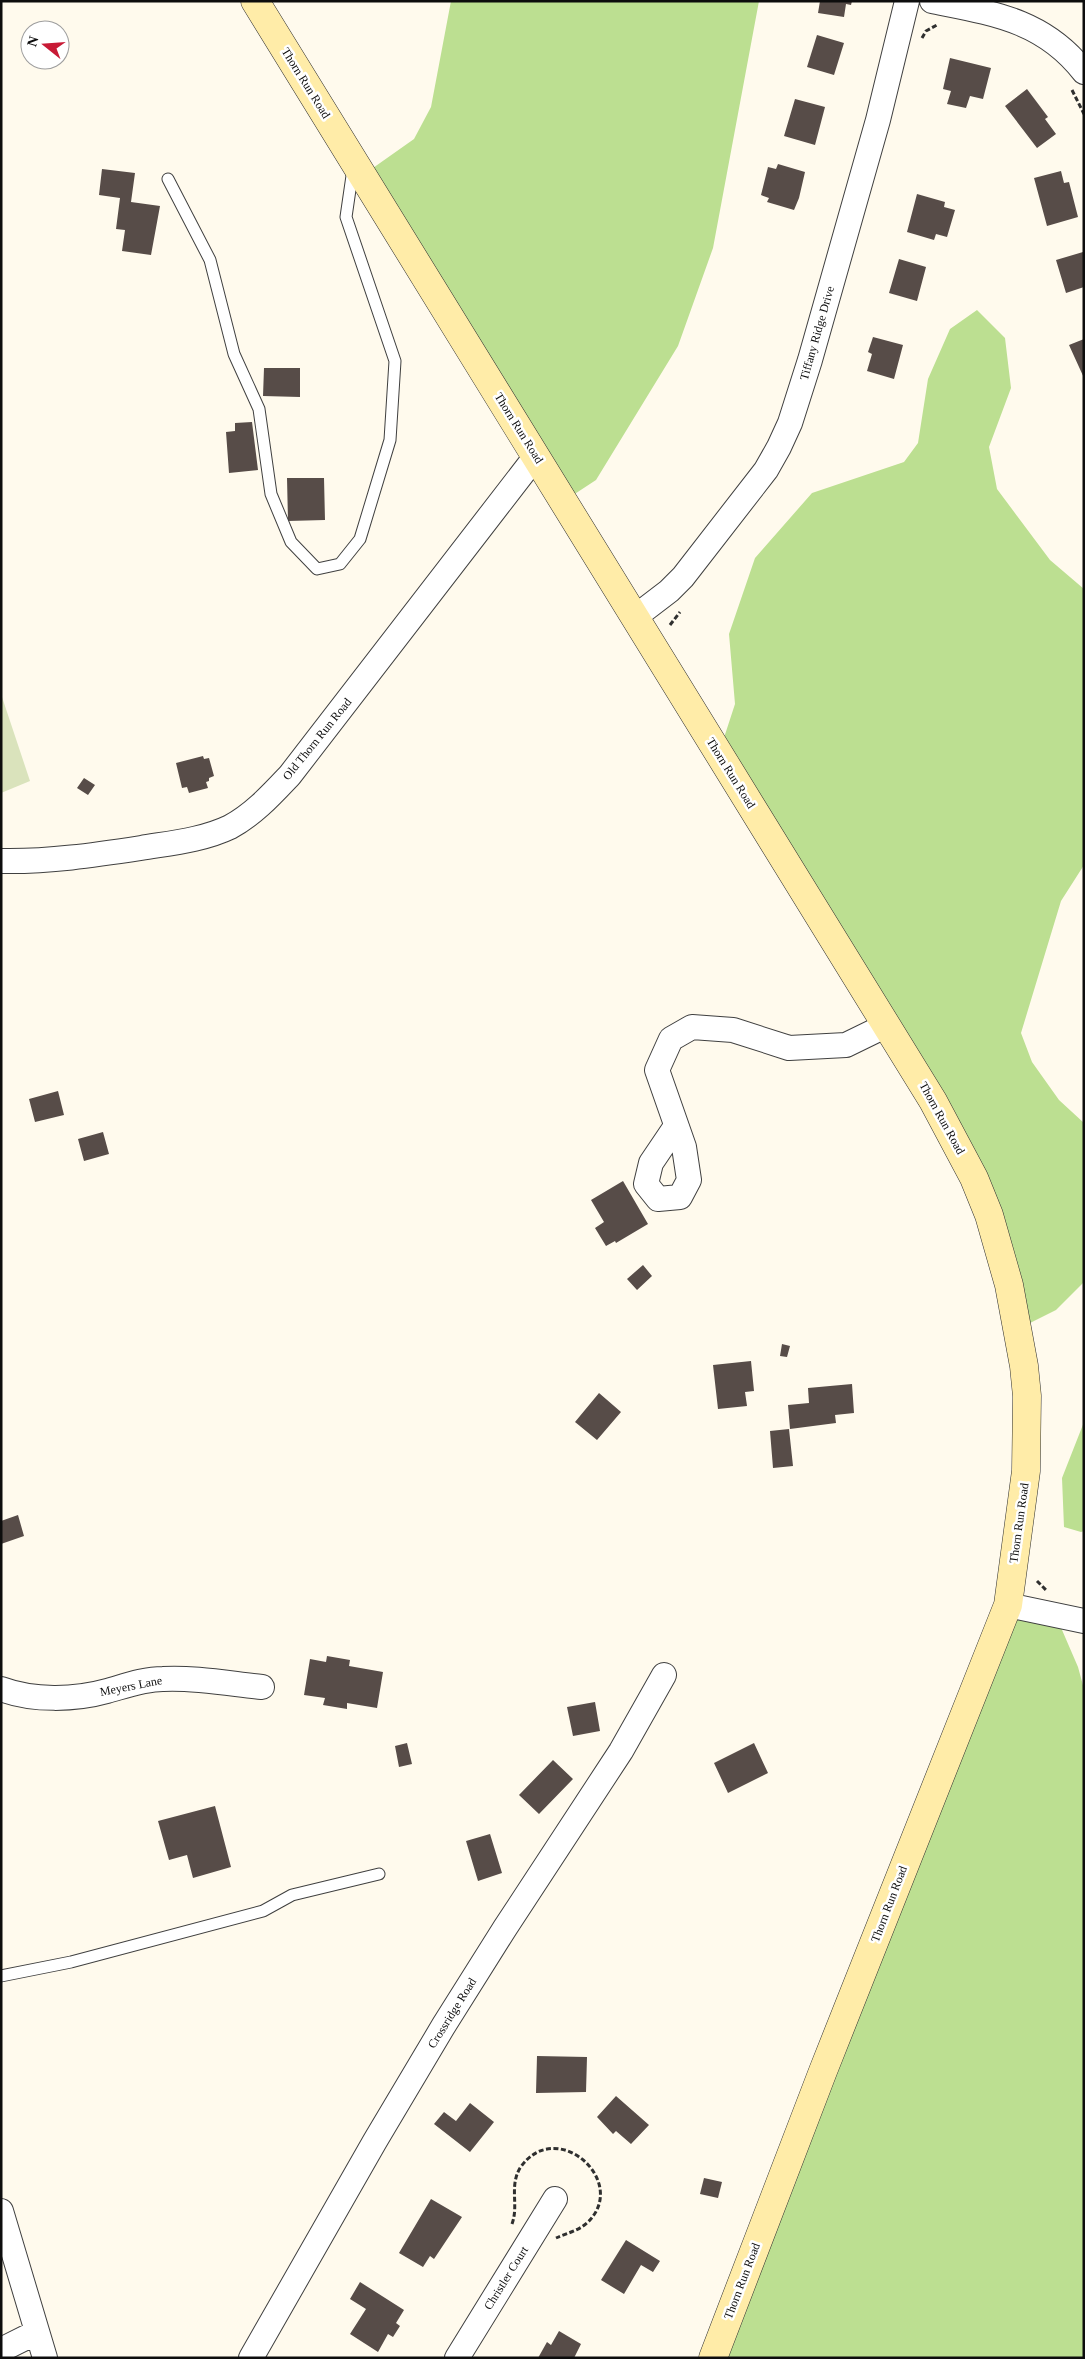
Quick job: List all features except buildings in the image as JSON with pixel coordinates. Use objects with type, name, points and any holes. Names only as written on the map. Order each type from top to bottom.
[{"type":"street","name":"Thorn Run Road","points":[[255,1],[933,1101],[974,1178],[1000,1250],[1013,1303],[1027,1396],[1026,1471],[1008,1605],[823,2071],[713,2358]]},
{"type":"street","name":"Tiffany Ridge Drive","points":[[635,617],[669,591],[683,577],[766,470],[779,448],[800,393],[878,120],[907,1]]},
{"type":"street","points":[[932,1],[1003,16],[1031,27],[1054,41],[1074,59],[1077,80]]},
{"type":"street","name":"Old Thorn Run Road","points":[[1,861],[60,858],[179,842],[216,832],[249,814],[290,775],[536,456]]},
{"type":"street","points":[[676,1126],[657,1070],[670,1039],[692,1027],[733,1030],[789,1048],[846,1045],[887,1026]]},
{"type":"street","points":[[1008,1605],[1084,1621]]},
{"type":"street","name":"Crossridge Road","points":[[251,2358],[375,2141],[444,2025],[621,1751],[664,1676]]},
{"type":"street","name":"Meyers Lane","points":[[1,1689],[20,1696],[63,1697],[105,1692],[126,1685],[163,1679],[262,1687]]},
{"type":"street","name":"Christler Court","points":[[457,2358],[554,2198]]},
{"type":"street","points":[[1,2211],[45,2358]]},
{"type":"street","points":[[1,2350],[37,2332]]},
{"type":"lane","points":[[168,179],[210,260],[234,354],[259,409],[271,494],[291,542],[317,569],[340,564],[360,539],[390,440],[395,360],[346,217],[354,162]]},
{"type":"lane","points":[[1,1976],[71,1962],[263,1911],[292,1895],[379,1874]]},
{"type":"path","points":[[920,43],[931,28],[942,25]]},
{"type":"path","points":[[1077,80],[1084,114]]},
{"type":"green space","points":[[451,1],[759,1],[713,248],[678,346],[596,480],[564,501],[363,175],[414,139],[431,107]]},
{"type":"green space","points":[[977,310],[1005,338],[1011,388],[989,447],[997,489],[1050,560],[1084,589],[1084,865],[1061,901],[1021,1033],[1032,1062],[1059,1100],[1084,1123],[1084,1282],[1056,1310],[1018,1329],[989,1215],[719,753],[735,704],[729,634],[755,558],[812,493],[904,462],[918,443],[928,379],[950,329]]},
{"type":"green space","points":[[1,694],[30,781],[1,793]]},
{"type":"green space","points":[[1084,1422],[1084,1531],[1081,1532],[1064,1527],[1062,1478]]},
{"type":"green space","points":[[1008,1605],[1056,1616],[1078,1667],[1084,1689],[1084,2358],[713,2358]]}]
